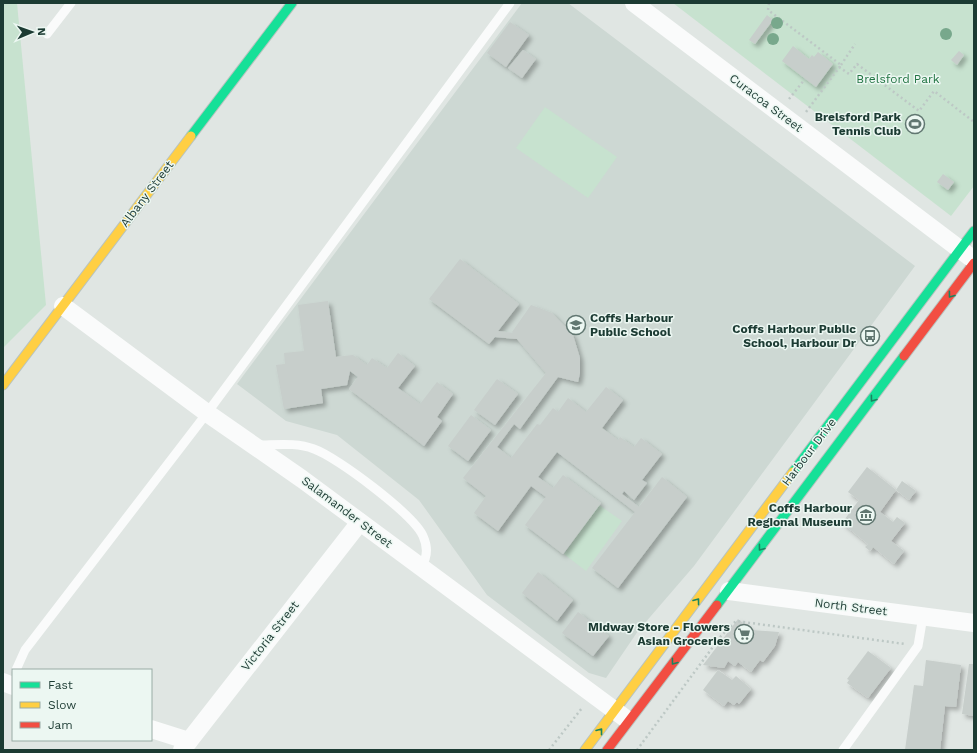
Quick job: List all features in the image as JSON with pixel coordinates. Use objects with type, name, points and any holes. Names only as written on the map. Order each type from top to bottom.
[{"type":"street","name":"Albany Street","points":[[3,385],[292,3]]},
{"type":"street","name":"Curacoa Street","points":[[634,3],[967,255]]},
{"type":"street","name":"Harbour Drive","points":[[607,750],[622,716],[967,255],[974,231]]},
{"type":"street","name":"Harbour Drive","points":[[585,750],[622,716],[729,591],[974,263]]},
{"type":"street","name":"Salamander Street","points":[[63,306],[207,413],[254,445],[360,522],[622,716]]},
{"type":"street","name":"Victoria Street","points":[[185,745],[360,522]]},
{"type":"street","name":"North Street","points":[[729,591],[974,623]]},
{"type":"street","points":[[152,729],[185,745]]},
{"type":"lane","points":[[47,34],[71,3]]},
{"type":"lane","points":[[16,669],[25,650],[207,413],[510,3]]},
{"type":"lane","points":[[254,445],[296,445],[326,454],[398,508],[418,527],[425,539],[427,554],[421,567]]},
{"type":"lane","points":[[843,750],[918,646],[923,616]]},
{"type":"path","points":[[769,3],[769,11],[849,74],[857,64],[919,111],[934,91],[974,122]]},
{"type":"path","points":[[796,126],[855,44]]},
{"type":"path","points":[[779,112],[805,79]]},
{"type":"path","points":[[637,750],[721,636],[736,621],[911,645]]},
{"type":"path","points":[[549,750],[592,694]]},
{"type":"shaded area","name":"Coffs Harbour Public School","points":[[522,3],[568,3],[915,266],[694,566],[638,631],[606,678],[589,673],[487,595],[419,500],[337,435],[286,421],[237,384]]},
{"type":"green space","points":[[3,3],[17,3],[46,305],[3,348]]},
{"type":"green space","name":"Brelsford Park","points":[[673,3],[974,3],[974,186],[951,216]]},
{"type":"green space","points":[[545,107],[617,157],[588,198],[516,148]]},
{"type":"green space","points":[[599,505],[622,521],[586,571],[564,554]]},
{"type":"building","points":[[767,15],[773,20],[755,44],[749,40]]},
{"type":"building","points":[[510,22],[529,35],[506,67],[487,53]]},
{"type":"building","points":[[793,46],[809,59],[812,55],[814,57],[818,52],[833,64],[816,87],[782,61]]},
{"type":"building","points":[[523,50],[536,59],[522,78],[508,68]]},
{"type":"building","points":[[959,51],[964,55],[957,65],[951,60]]},
{"type":"building","points":[[943,174],[954,182],[948,190],[937,182]]},
{"type":"building","points":[[460,259],[519,304],[498,331],[513,333],[512,332],[531,305],[552,313],[573,335],[580,358],[580,373],[578,382],[558,377],[520,429],[514,424],[497,447],[511,458],[537,424],[540,425],[553,408],[558,412],[568,398],[586,412],[606,387],[623,400],[602,428],[618,440],[620,437],[634,447],[641,438],[662,454],[642,480],[647,483],[634,500],[624,491],[622,494],[639,507],[662,477],[687,497],[618,588],[592,568],[635,512],[557,452],[538,477],[553,488],[563,475],[601,503],[563,554],[525,525],[546,497],[531,486],[498,531],[474,513],[486,496],[463,478],[546,373],[517,339],[495,337],[489,344],[429,299]]},
{"type":"building","points":[[328,301],[336,357],[353,355],[367,365],[372,358],[387,368],[398,353],[415,366],[398,388],[420,404],[437,382],[453,394],[437,417],[442,421],[424,446],[349,389],[358,377],[350,371],[347,385],[321,389],[323,403],[284,409],[276,365],[285,364],[284,353],[304,351],[298,305]]},
{"type":"building","points":[[497,379],[518,394],[495,425],[474,410]]},
{"type":"building","points":[[471,415],[491,430],[468,461],[448,446]]},
{"type":"building","name":"Coffs Harbour Regional Museum","points":[[867,467],[896,490],[880,512],[893,522],[897,517],[905,523],[891,541],[904,551],[894,564],[873,547],[870,551],[865,547],[868,544],[842,523],[859,500],[848,492]]},
{"type":"building","points":[[902,481],[916,491],[909,500],[896,490]]},
{"type":"building","points":[[538,572],[573,600],[557,621],[522,593]]},
{"type":"building","points":[[578,612],[609,636],[593,656],[562,633]]},
{"type":"building","points":[[738,619],[752,630],[779,632],[775,646],[763,662],[760,660],[751,672],[738,662],[735,666],[728,661],[724,668],[703,665]]},
{"type":"building","points":[[868,651],[891,668],[868,698],[847,683],[849,680],[847,679]]},
{"type":"building","points":[[926,660],[961,665],[956,707],[945,706],[940,750],[905,750],[914,685],[923,686]]},
{"type":"building","points":[[969,664],[974,664],[974,716],[962,714]]},
{"type":"building","points":[[718,670],[732,680],[736,676],[751,689],[739,704],[737,702],[734,705],[728,701],[724,706],[703,690]]},
{"type":"traffic: fast","points":[[191,136],[292,3]]},
{"type":"traffic: fast","points":[[793,472],[974,231]]},
{"type":"traffic: fast","points":[[717,605],[904,356]]},
{"type":"traffic: slow","points":[[3,385],[191,136]]},
{"type":"traffic: slow","points":[[585,750],[793,472]]},
{"type":"traffic: jam","points":[[904,356],[974,263]]},
{"type":"traffic: jam","points":[[607,750],[717,605]]},
{"type":"place","name":"Brelsford Park Tennis Club","points":[[915,124]]},
{"type":"place","name":"Coffs Harbour Public School","points":[[576,325]]},
{"type":"place","name":"Coffs Harbour Public School, Harbour Dr","points":[[870,336]]},
{"type":"place","name":"Coffs Harbour Regional Museum","points":[[866,515]]},
{"type":"place","name":"Midway Store - Flowers Asian Groceries","points":[[744,634]]}]
